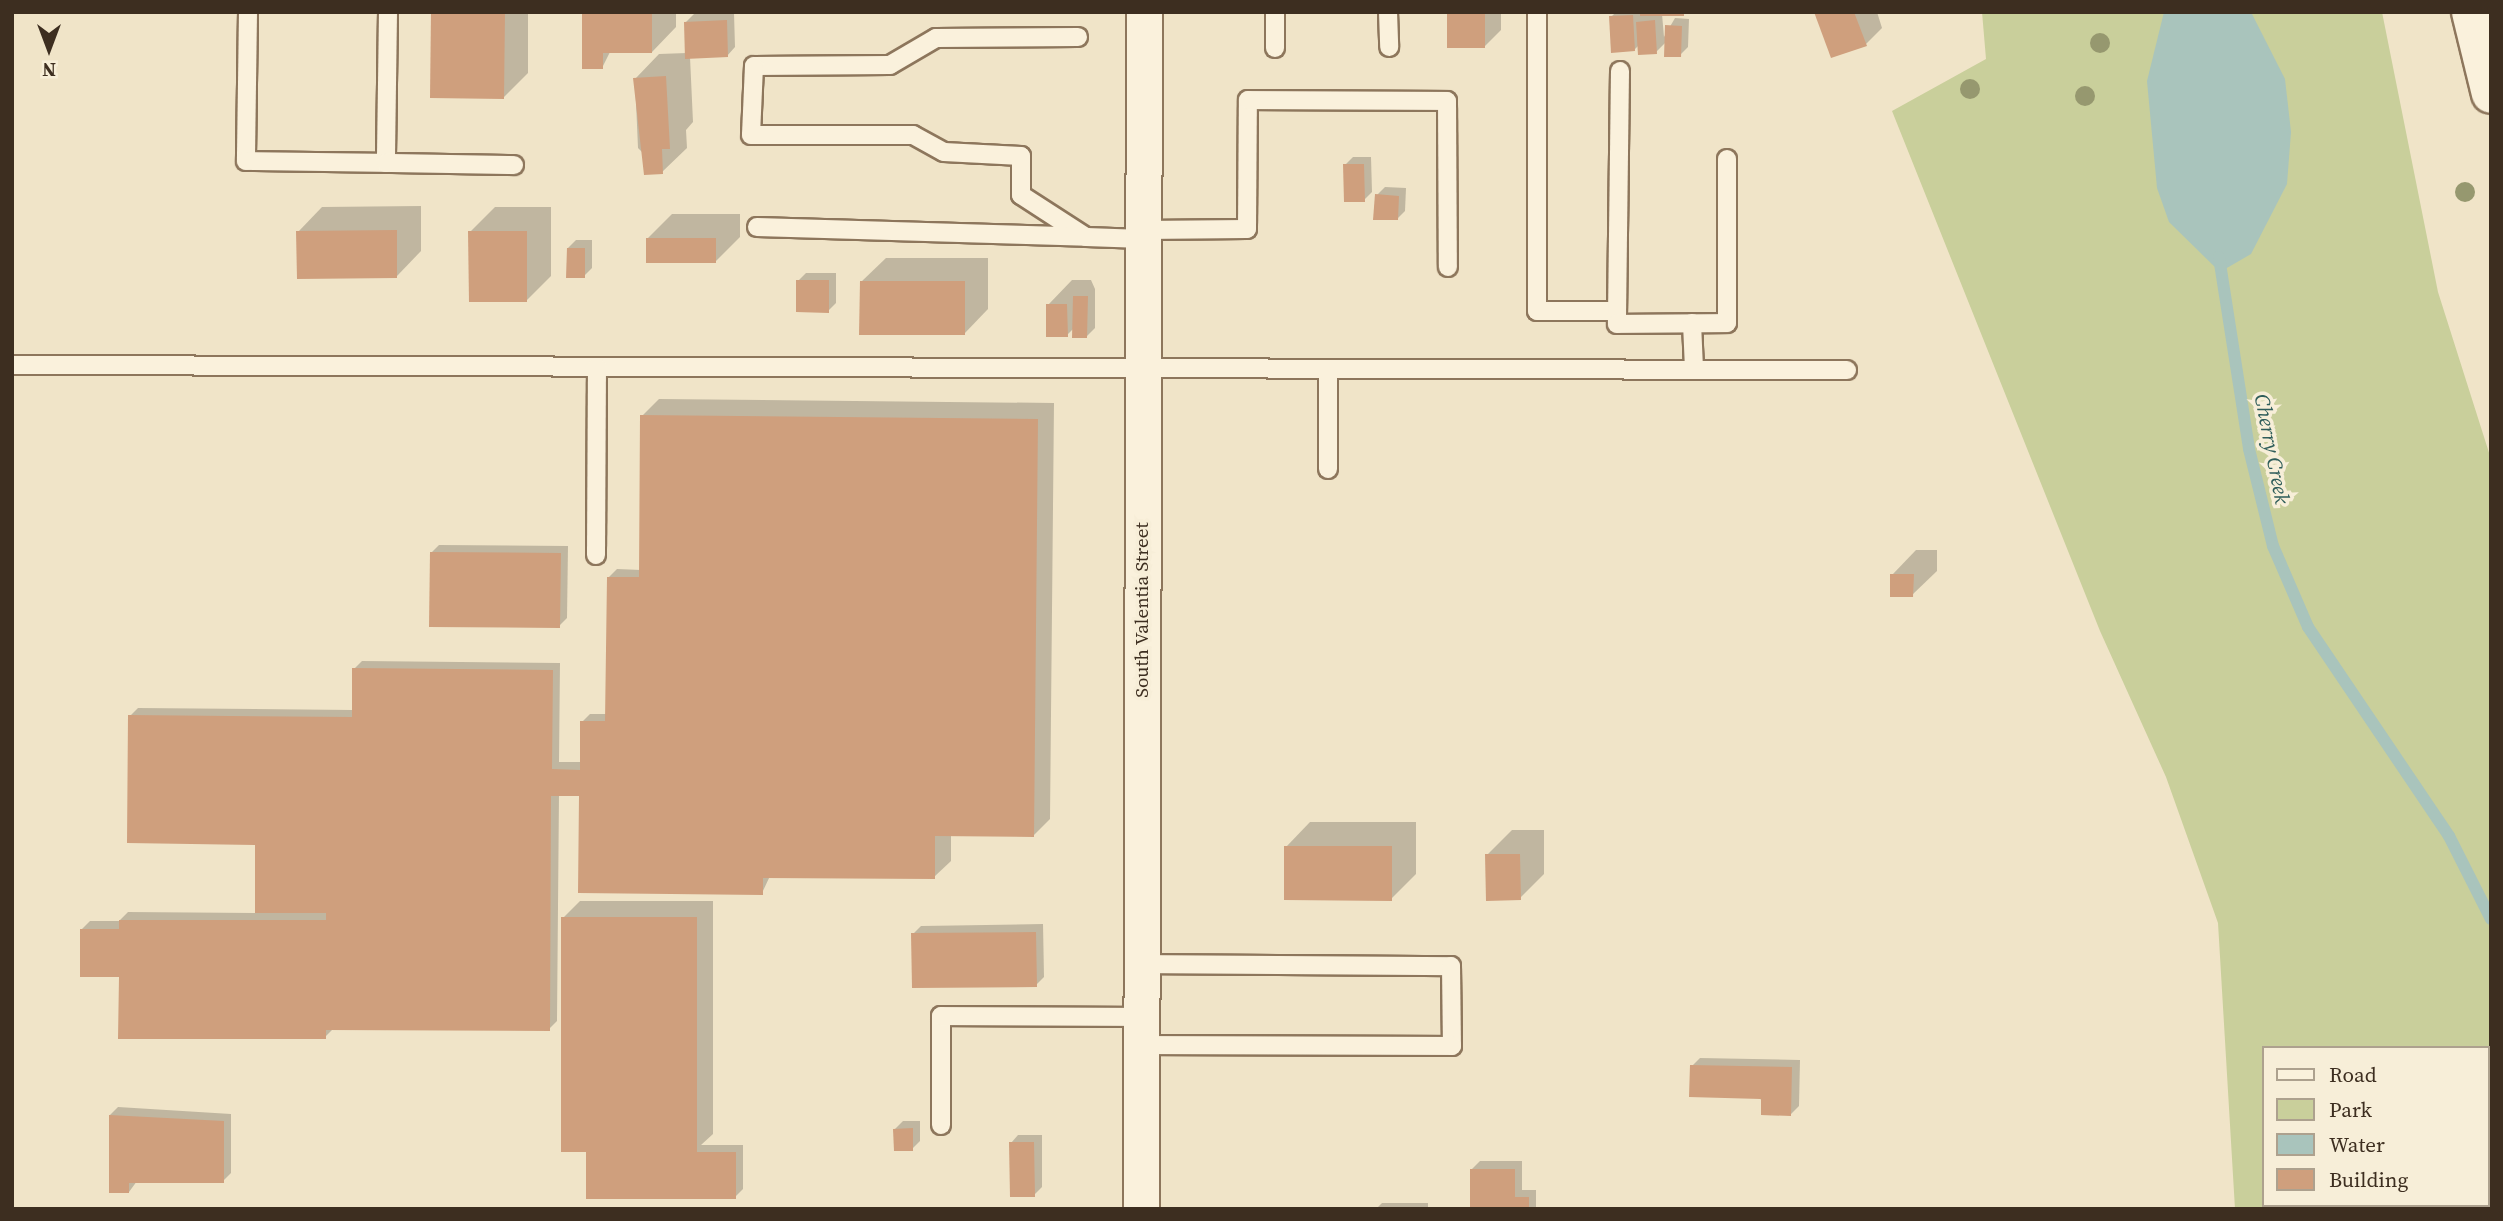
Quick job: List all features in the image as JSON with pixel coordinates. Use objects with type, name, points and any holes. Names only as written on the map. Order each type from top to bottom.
[{"type":"street","name":"South Valentia Street","points":[[1141,1209],[1144,12]]},
{"type":"street","points":[[2471,12],[2491,94]]},
{"type":"lane","points":[[248,12],[246,161],[514,165]]},
{"type":"lane","points":[[386,163],[388,12]]},
{"type":"lane","points":[[1275,12],[1275,48]]},
{"type":"lane","points":[[1388,12],[1389,47]]},
{"type":"lane","points":[[1537,12],[1537,311],[1617,311]]},
{"type":"lane","points":[[1078,37],[936,37],[890,65],[754,66],[751,135],[912,135],[944,152],[1021,156],[1020,195],[1086,237]]},
{"type":"lane","points":[[1620,71],[1617,324],[1727,323],[1727,159]]},
{"type":"lane","points":[[757,227],[1086,237],[1247,229],[1248,100],[1447,101],[1448,267]]},
{"type":"lane","points":[[1692,323],[1694,369]]},
{"type":"lane","points":[[12,365],[1847,370]]},
{"type":"lane","points":[[597,367],[597,555]]},
{"type":"lane","points":[[1328,369],[1328,469]]},
{"type":"lane","points":[[940,1125],[940,1016],[1141,1031],[1452,1046],[1451,966],[1141,964]]},
{"type":"green space","points":[[1982,12],[2382,12],[2438,292],[2491,459],[2491,1209],[2235,1209],[2218,923],[2166,777],[2100,631],[1892,111],[1986,59]]},
{"type":"water","points":[[2164,12],[2251,12],[2285,79],[2291,132],[2287,184],[2251,254],[2220,272],[2169,222],[2157,188],[2147,81]]},
{"type":"building","points":[[431,12],[505,12],[504,99],[430,98]]},
{"type":"building","points":[[582,12],[652,12],[652,53],[603,53],[603,69],[582,69]]},
{"type":"building","points":[[1447,12],[1485,12],[1485,48],[1447,48]]},
{"type":"building","points":[[1640,12],[1684,12],[1684,16],[1640,16]]},
{"type":"building","points":[[1814,12],[1854,12],[1867,46],[1831,58]]},
{"type":"building","points":[[1633,15],[1635,51],[1611,53],[1609,16]]},
{"type":"building","points":[[727,20],[728,57],[685,59],[684,22]]},
{"type":"building","points":[[1655,20],[1657,54],[1638,55],[1636,22]]},
{"type":"building","points":[[1665,25],[1682,26],[1681,57],[1664,57]]},
{"type":"building","points":[[666,76],[670,149],[662,149],[663,174],[644,175],[633,78]]},
{"type":"building","points":[[1343,164],[1364,164],[1365,202],[1344,202]]},
{"type":"building","points":[[1375,194],[1399,196],[1398,220],[1373,220]]},
{"type":"building","points":[[397,230],[397,278],[297,279],[296,231]]},
{"type":"building","points":[[468,231],[527,231],[527,302],[469,302]]},
{"type":"building","points":[[646,238],[716,238],[716,263],[646,263]]},
{"type":"building","points":[[567,248],[585,248],[585,278],[566,278]]},
{"type":"building","points":[[796,280],[829,280],[829,313],[796,312]]},
{"type":"building","points":[[860,281],[965,281],[965,335],[859,335]]},
{"type":"building","points":[[1073,296],[1088,296],[1087,338],[1072,338]]},
{"type":"building","points":[[1046,304],[1067,304],[1068,337],[1046,337]]},
{"type":"building","points":[[640,415],[1038,419],[1034,837],[935,836],[935,879],[763,878],[763,895],[578,893],[579,796],[551,796],[550,1031],[326,1030],[326,1039],[118,1039],[119,977],[80,977],[80,929],[119,929],[119,920],[326,920],[326,913],[255,913],[255,845],[127,843],[128,715],[352,717],[352,668],[553,670],[552,769],[580,770],[580,721],[605,721],[607,577],[639,577]]},
{"type":"building","points":[[430,552],[561,553],[560,628],[429,627]]},
{"type":"building","points":[[1890,574],[1914,574],[1913,597],[1890,597]]},
{"type":"building","points":[[1284,846],[1392,846],[1392,901],[1284,900]]},
{"type":"building","points":[[1485,854],[1520,854],[1521,900],[1486,901]]},
{"type":"building","points":[[561,917],[697,917],[697,1152],[736,1152],[736,1199],[586,1199],[586,1152],[561,1152]]},
{"type":"building","points":[[1036,932],[1037,987],[912,988],[911,933]]},
{"type":"building","points":[[1690,1065],[1792,1067],[1791,1116],[1761,1115],[1761,1099],[1689,1097]]},
{"type":"building","points":[[109,1115],[224,1121],[224,1183],[129,1183],[129,1193],[109,1193]]},
{"type":"building","points":[[913,1128],[913,1151],[894,1151],[893,1129]]},
{"type":"building","points":[[1009,1142],[1034,1142],[1035,1197],[1010,1197]]},
{"type":"building","points":[[1470,1169],[1515,1169],[1515,1197],[1529,1197],[1529,1209],[1470,1209]]},
{"type":"waterway","name":"Cherry Creek","points":[[2219,257],[2249,449],[2273,546],[2308,627],[2449,836],[2491,919]]},
{"type":"waterway","name":"Cherry Creek","points":[[2489,1174],[2491,1166]]}]
